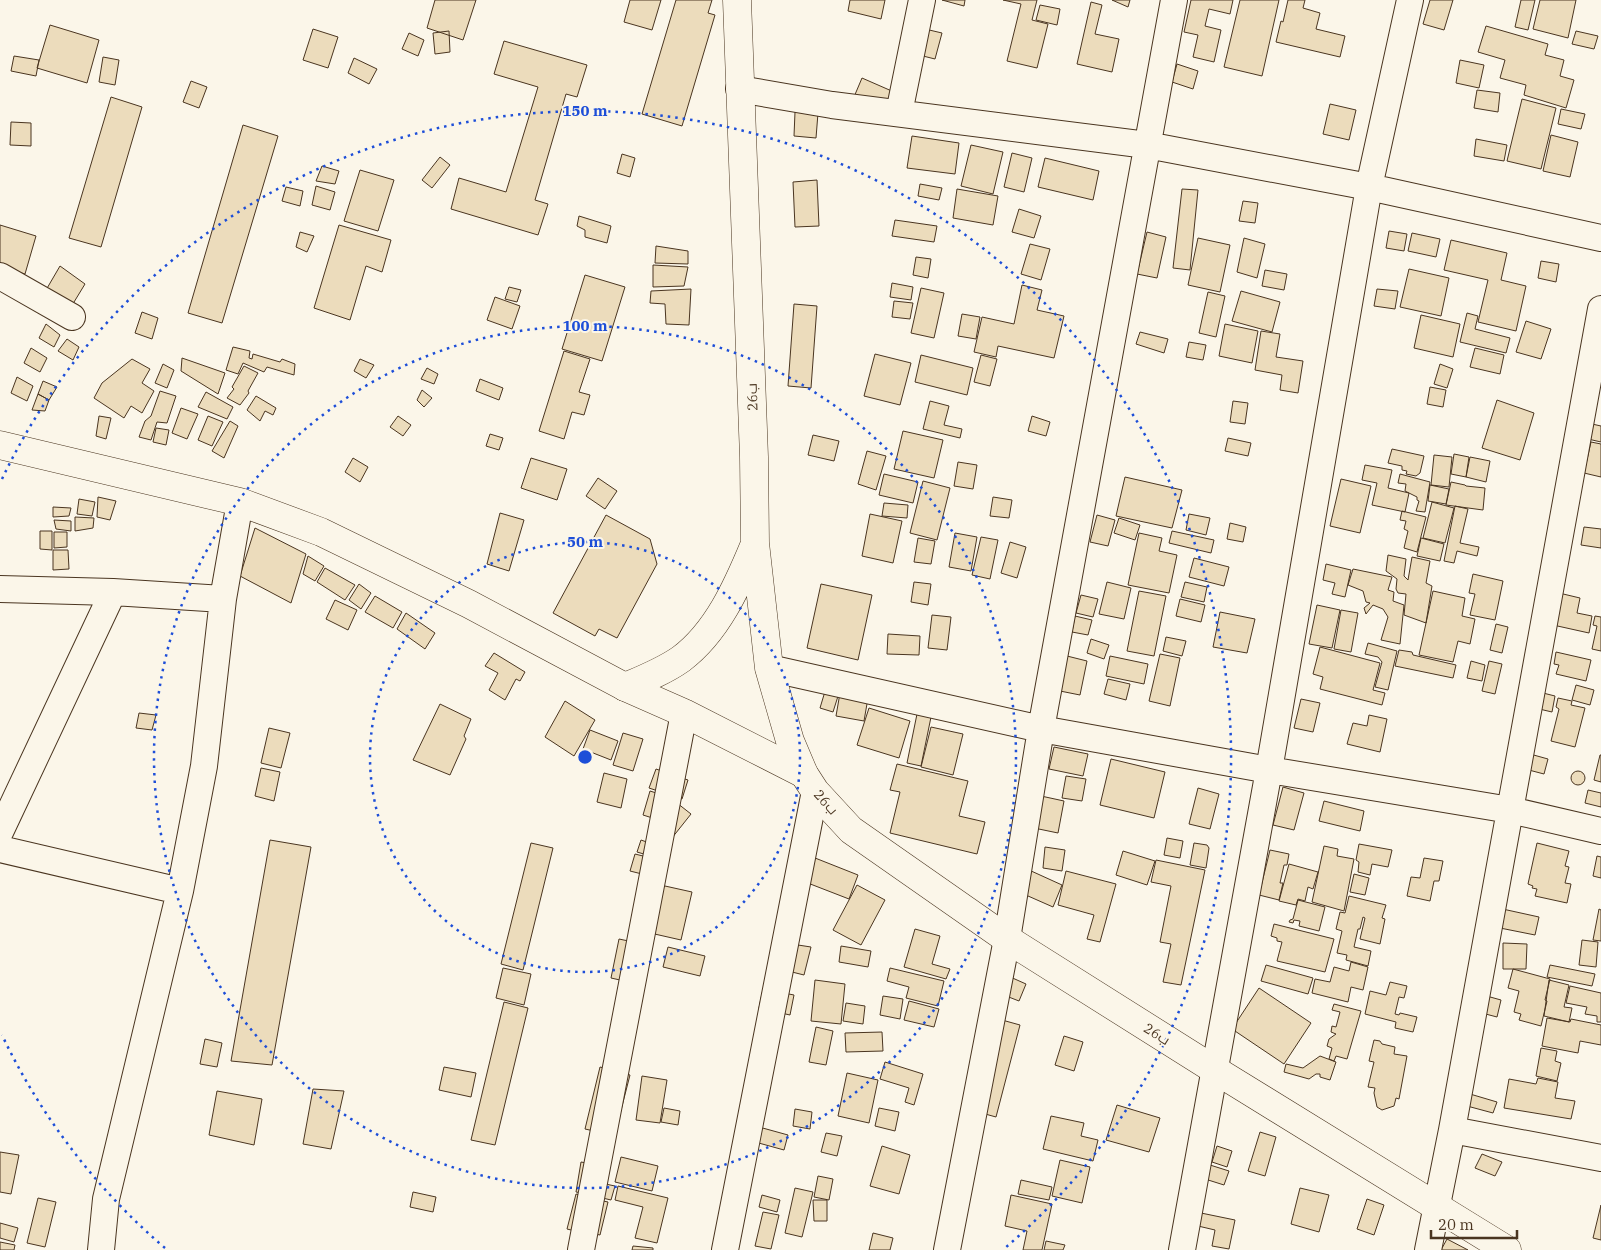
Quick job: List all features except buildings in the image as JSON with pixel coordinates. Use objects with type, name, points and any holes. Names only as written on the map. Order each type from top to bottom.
[{"type":"main road","name":"26ب","points":[[737,0],[754,457],[755,543],[769,668],[790,741],[809,783],[851,830],[1008,939],[1215,1070],[1507,1250]]},
{"type":"main road","points":[[0,445],[240,502],[321,532],[469,604],[625,688],[684,713],[809,783]]},
{"type":"main road","points":[[625,688],[656,674],[681,659],[700,641],[725,607],[755,543]]},
{"type":"street","points":[[899,113],[922,0]]},
{"type":"street","points":[[947,1250],[1008,939],[1041,729],[1174,0]]},
{"type":"street","points":[[1182,1250],[1269,770],[1369,187],[1410,0]]},
{"type":"street","points":[[739,90],[832,105],[1147,145],[1369,187],[1601,238]]},
{"type":"street","points":[[0,276],[72,317]]},
{"type":"street","points":[[1428,1250],[1452,1130],[1601,309]]},
{"type":"street","points":[[101,1250],[106,1199],[180,891],[204,766],[223,599],[240,502]]},
{"type":"street","points":[[0,589],[113,592],[223,599]]},
{"type":"street","points":[[0,832],[113,592]]},
{"type":"street","points":[[769,668],[1041,729],[1269,770],[1510,810],[1601,831]]},
{"type":"street","points":[[581,1250],[684,713]]},
{"type":"street","points":[[725,1250],[809,783]]},
{"type":"street","points":[[0,849],[180,891]]},
{"type":"street","points":[[1452,1130],[1601,1158]]}]
